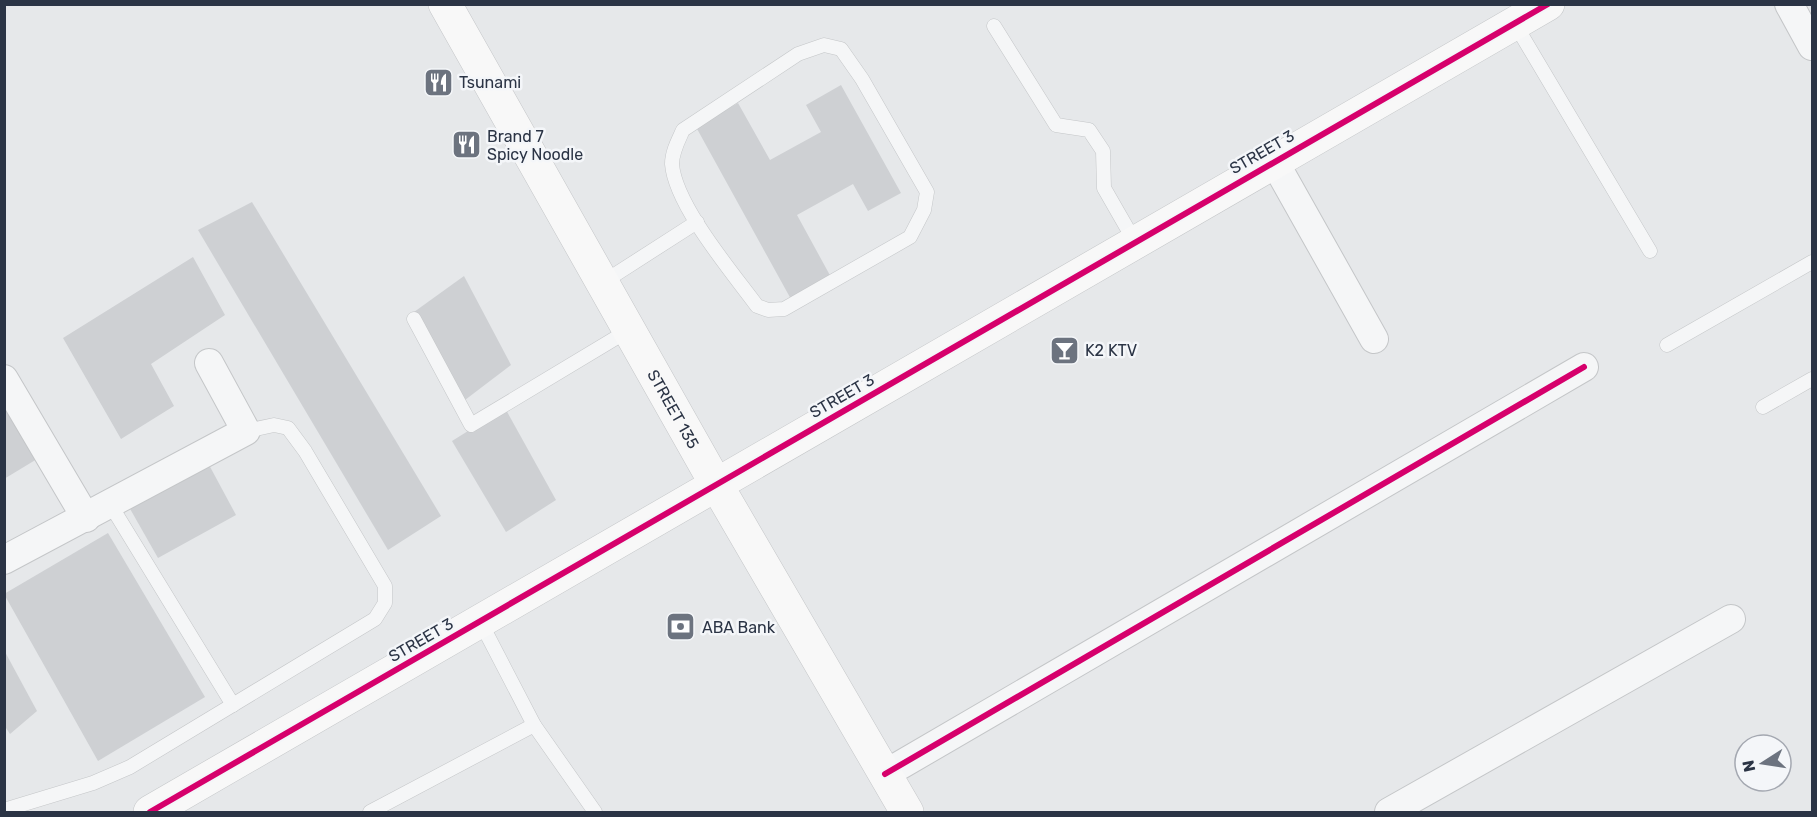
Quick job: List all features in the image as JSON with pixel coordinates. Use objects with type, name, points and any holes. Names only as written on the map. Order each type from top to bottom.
[{"type":"street","name":"STREET 135","points":[[445,4],[716,484],[907,813]]},
{"type":"street","name":"STREET 3","points":[[150,813],[1548,4]]},
{"type":"street","points":[[1789,4],[1812,46]]},
{"type":"street","points":[[1274,161],[1374,339]]},
{"type":"street","points":[[4,560],[246,431],[209,363]]},
{"type":"street","points":[[885,774],[1584,367]]},
{"type":"street","points":[[4,380],[98,511]]},
{"type":"street","points":[[1389,813],[1731,619]]},
{"type":"lane","points":[[1515,24],[1650,251]]},
{"type":"lane","points":[[994,26],[1056,125],[1089,130],[1103,151],[1104,188],[1135,242]]},
{"type":"lane","points":[[824,45],[841,49],[862,79],[927,192],[924,210],[910,237],[784,309],[768,310],[757,306],[697,222],[674,179],[672,162],[675,147],[683,130],[798,54],[824,45]]},
{"type":"lane","points":[[602,283],[697,222]]},
{"type":"lane","points":[[1667,345],[1812,262]]},
{"type":"lane","points":[[414,319],[471,425],[629,330]]},
{"type":"lane","points":[[1763,407],[1812,379]]},
{"type":"lane","points":[[4,810],[93,783],[130,767],[375,619],[385,603],[385,586],[305,451],[288,428],[274,425],[246,431]]},
{"type":"lane","points":[[98,511],[233,705]]},
{"type":"lane","points":[[480,621],[534,725],[594,812]]},
{"type":"lane","points":[[370,813],[534,725]]},
{"type":"building","points":[[841,85],[901,193],[868,211],[853,184],[797,215],[832,279],[792,301],[696,127],[738,103],[770,160],[821,132],[806,105]]},
{"type":"building","points":[[252,202],[441,516],[388,550],[198,230]]},
{"type":"building","points":[[193,257],[225,315],[151,364],[174,406],[121,439],[63,338]]},
{"type":"building","points":[[464,276],[511,365],[465,400],[414,312]]},
{"type":"building","points":[[4,407],[37,459],[4,479]]},
{"type":"building","points":[[505,408],[556,500],[506,532],[452,441]]},
{"type":"building","points":[[208,463],[236,515],[158,558],[129,507]]},
{"type":"building","points":[[108,533],[205,697],[98,761],[4,594]]},
{"type":"building","points":[[4,650],[37,711],[10,734],[4,725]]},
{"type":"cycle path","points":[[150,812],[1548,4]]},
{"type":"cycle path","points":[[885,774],[1584,367]]},
{"type":"place","name":"Tsunami","points":[[438,82]]},
{"type":"place","name":"Brand 7 Spicy Noodle","points":[[466,145]]},
{"type":"place","name":"K2 KTV","points":[[1064,350]]},
{"type":"place","name":"ABA Bank","points":[[681,627]]}]
